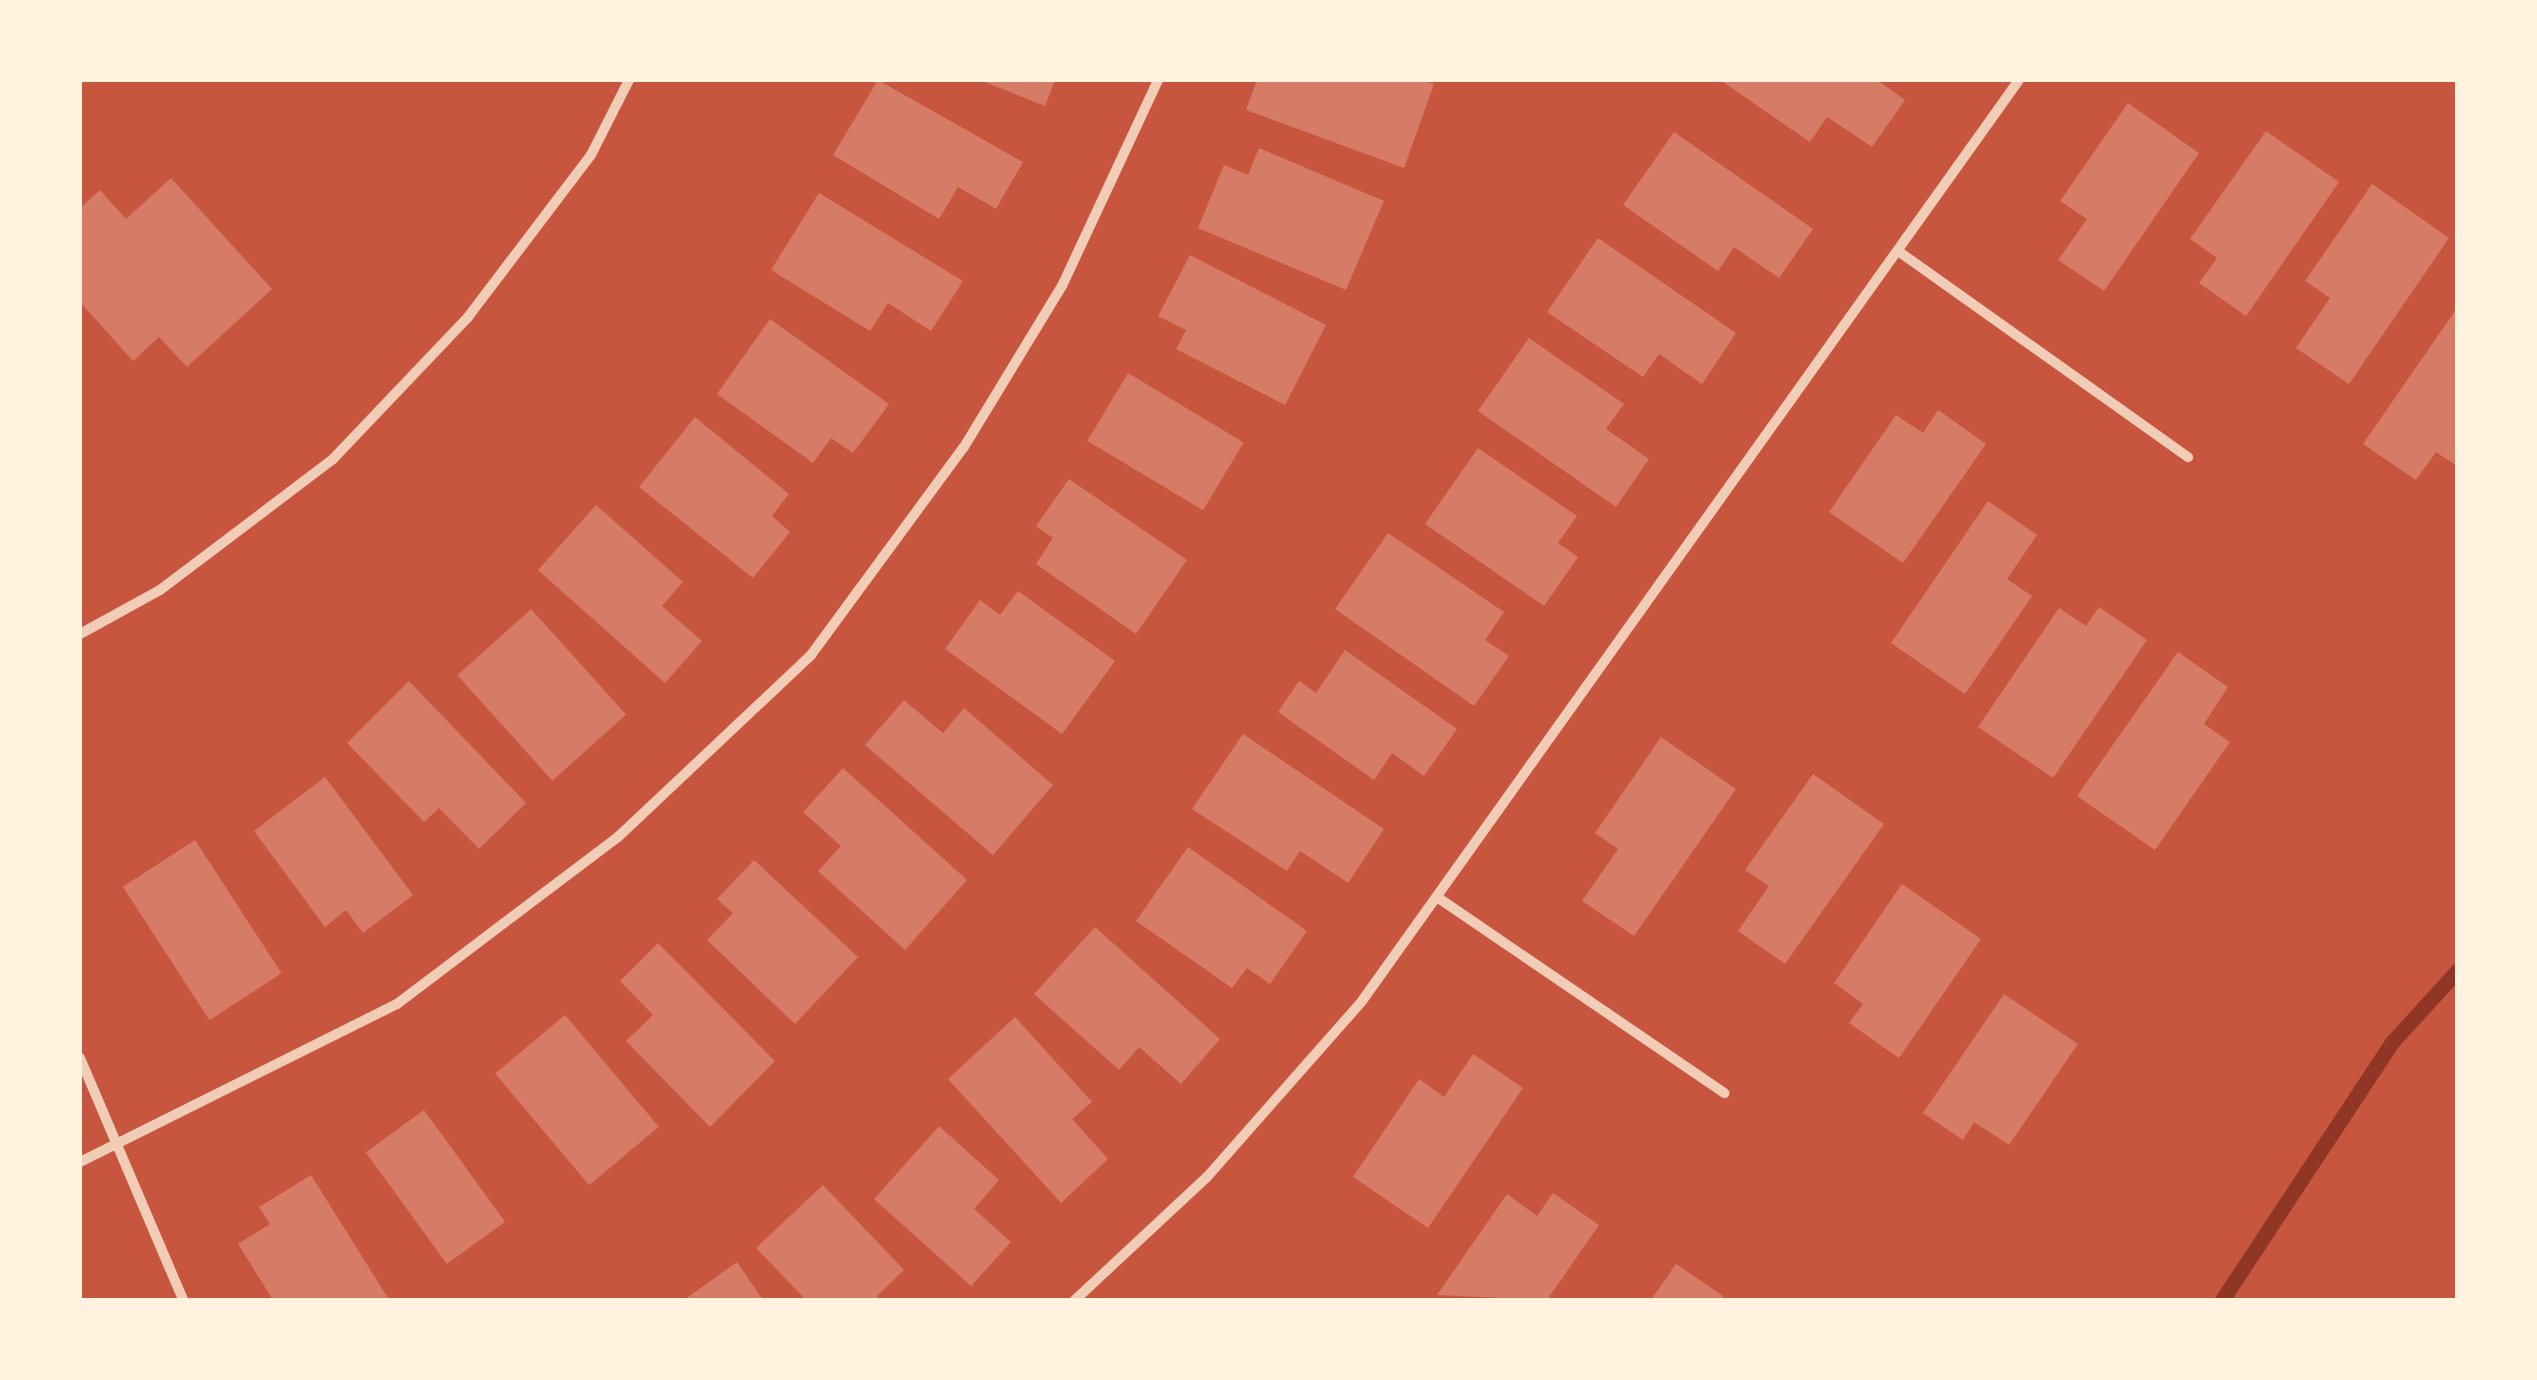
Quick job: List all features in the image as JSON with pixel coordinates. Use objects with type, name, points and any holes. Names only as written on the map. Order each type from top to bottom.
[{"type":"street","points":[[80,634],[160,590],[333,458],[468,317],[591,155],[629,80]]},
{"type":"street","points":[[80,1162],[118,1147],[397,1004],[618,836],[811,655],[964,447],[1062,286],[1158,80]]},
{"type":"street","points":[[1074,1300],[1207,1177],[1362,1002],[2018,80]]},
{"type":"street","points":[[1898,250],[2188,456]]},
{"type":"street","points":[[1437,897],[1724,1093]]},
{"type":"street","points":[[80,1058],[183,1300]]},
{"type":"building","points":[[878,80],[1023,162],[996,209],[958,187],[939,219],[833,155]]},
{"type":"building","points":[[980,80],[1055,80],[1045,106]]},
{"type":"building","points":[[1257,80],[1422,80],[1434,84],[1404,168],[1246,110]]},
{"type":"building","points":[[1720,80],[1877,80],[1905,100],[1872,147],[1827,117],[1810,142]]},
{"type":"building","points":[[2128,103],[2199,153],[2104,291],[2058,260],[2087,219],[2060,201]]},
{"type":"building","points":[[2266,131],[2339,182],[2246,316],[2199,283],[2217,258],[2190,239]]},
{"type":"building","points":[[1674,132],[1813,229],[1779,278],[1734,247],[1718,271],[1623,205]]},
{"type":"building","points":[[1259,148],[1384,201],[1346,290],[1198,228],[1224,165],[1248,175]]},
{"type":"building","points":[[171,178],[272,289],[187,367],[159,337],[133,361],[80,302],[80,208],[100,190],[126,219]]},
{"type":"building","points":[[2372,184],[2449,238],[2349,384],[2296,348],[2330,298],[2305,281]]},
{"type":"building","points":[[819,193],[963,281],[931,331],[888,303],[870,331],[771,270]]},
{"type":"building","points":[[1598,238],[1736,333],[1702,384],[1659,354],[1643,377],[1547,312]]},
{"type":"building","points":[[1190,255],[1326,325],[1285,405],[1176,349],[1186,330],[1158,316]]},
{"type":"building","points":[[2457,308],[2457,466],[2436,452],[2416,480],[2363,444]]},
{"type":"building","points":[[770,319],[889,404],[853,453],[831,438],[813,463],[717,394]]},
{"type":"building","points":[[1529,338],[1624,404],[1606,429],[1649,459],[1616,507],[1478,411]]},
{"type":"building","points":[[1128,373],[1244,443],[1203,510],[1087,441]]},
{"type":"building","points":[[1938,410],[1986,444],[1903,563],[1829,512],[1896,415],[1923,433]]},
{"type":"building","points":[[695,417],[789,494],[772,516],[790,532],[753,578],[639,487]]},
{"type":"building","points":[[1478,448],[1577,516],[1558,543],[1578,557],[1544,606],[1425,524]]},
{"type":"building","points":[[1069,479],[1187,560],[1136,634],[1036,564],[1053,538],[1036,526]]},
{"type":"building","points":[[1988,501],[2037,535],[2007,579],[2032,596],[1965,694],[1891,643]]},
{"type":"building","points":[[596,505],[683,582],[662,606],[702,641],[665,683],[538,570]]},
{"type":"building","points":[[1388,533],[1504,612],[1485,640],[1509,656],[1474,706],[1335,609]]},
{"type":"building","points":[[1018,591],[1115,661],[1062,734],[945,649],[980,600],[1000,615]]},
{"type":"building","points":[[2099,607],[2147,640],[2053,778],[1978,727],[2059,608],[2086,626]]},
{"type":"building","points":[[531,609],[626,715],[552,781],[457,675]]},
{"type":"building","points":[[1345,650],[1457,729],[1424,776],[1392,753],[1374,780],[1278,712],[1299,681],[1316,693]]},
{"type":"building","points":[[2178,652],[2228,687],[2204,724],[2230,742],[2155,850],[2077,796]]},
{"type":"building","points":[[409,681],[526,803],[479,849],[439,808],[424,822],[347,743]]},
{"type":"building","points":[[904,700],[943,733],[964,708],[1053,785],[993,855],[865,745]]},
{"type":"building","points":[[1243,734],[1384,829],[1348,883],[1300,851],[1287,871],[1192,809]]},
{"type":"building","points":[[1661,737],[1736,789],[1634,936],[1582,901],[1618,849],[1595,833]]},
{"type":"building","points":[[843,768],[967,880],[905,950],[818,871],[841,846],[803,812]]},
{"type":"building","points":[[1813,774],[1884,824],[1785,964],[1738,931],[1769,886],[1745,870]]},
{"type":"building","points":[[325,777],[413,895],[363,933],[346,910],[325,927],[254,831]]},
{"type":"building","points":[[195,840],[282,973],[209,1020],[123,887]]},
{"type":"building","points":[[1188,847],[1307,931],[1270,984],[1247,968],[1232,988],[1136,921]]},
{"type":"building","points":[[754,860],[858,957],[795,1024],[707,940],[733,913],[717,899]]},
{"type":"building","points":[[1902,884],[1981,939],[1899,1058],[1849,1023],[1863,1004],[1834,983]]},
{"type":"building","points":[[1095,927],[1220,1039],[1181,1084],[1139,1047],[1119,1070],[1034,994]]},
{"type":"building","points":[[658,943],[775,1061],[710,1127],[626,1041],[653,1015],[620,981]]},
{"type":"building","points":[[2004,994],[2078,1044],[2009,1145],[1974,1122],[1963,1140],[1923,1113]]},
{"type":"building","points":[[565,1015],[659,1127],[589,1185],[495,1073]]},
{"type":"building","points":[[1015,1017],[1092,1102],[1072,1119],[1108,1159],[1061,1203],[948,1079]]},
{"type":"building","points":[[1473,1054],[1523,1088],[1428,1228],[1353,1177],[1419,1079],[1444,1097]]},
{"type":"building","points":[[424,1110],[505,1222],[447,1264],[366,1152]]},
{"type":"building","points":[[939,1126],[999,1180],[974,1209],[1011,1242],[971,1286],[874,1199]]},
{"type":"building","points":[[311,1175],[388,1298],[273,1300],[238,1244],[270,1224],[259,1207]]},
{"type":"building","points":[[823,1185],[904,1270],[877,1296],[880,1300],[806,1300],[756,1248]]},
{"type":"building","points":[[1553,1193],[1599,1225],[1547,1300],[1437,1295],[1507,1194],[1537,1216]]},
{"type":"building","points":[[737,1262],[763,1300],[684,1300]]},
{"type":"building","points":[[1676,1264],[1723,1296],[1721,1300],[1651,1300]]},
{"type":"waterway","points":[[2222,1300],[2393,1041],[2457,971]]}]
